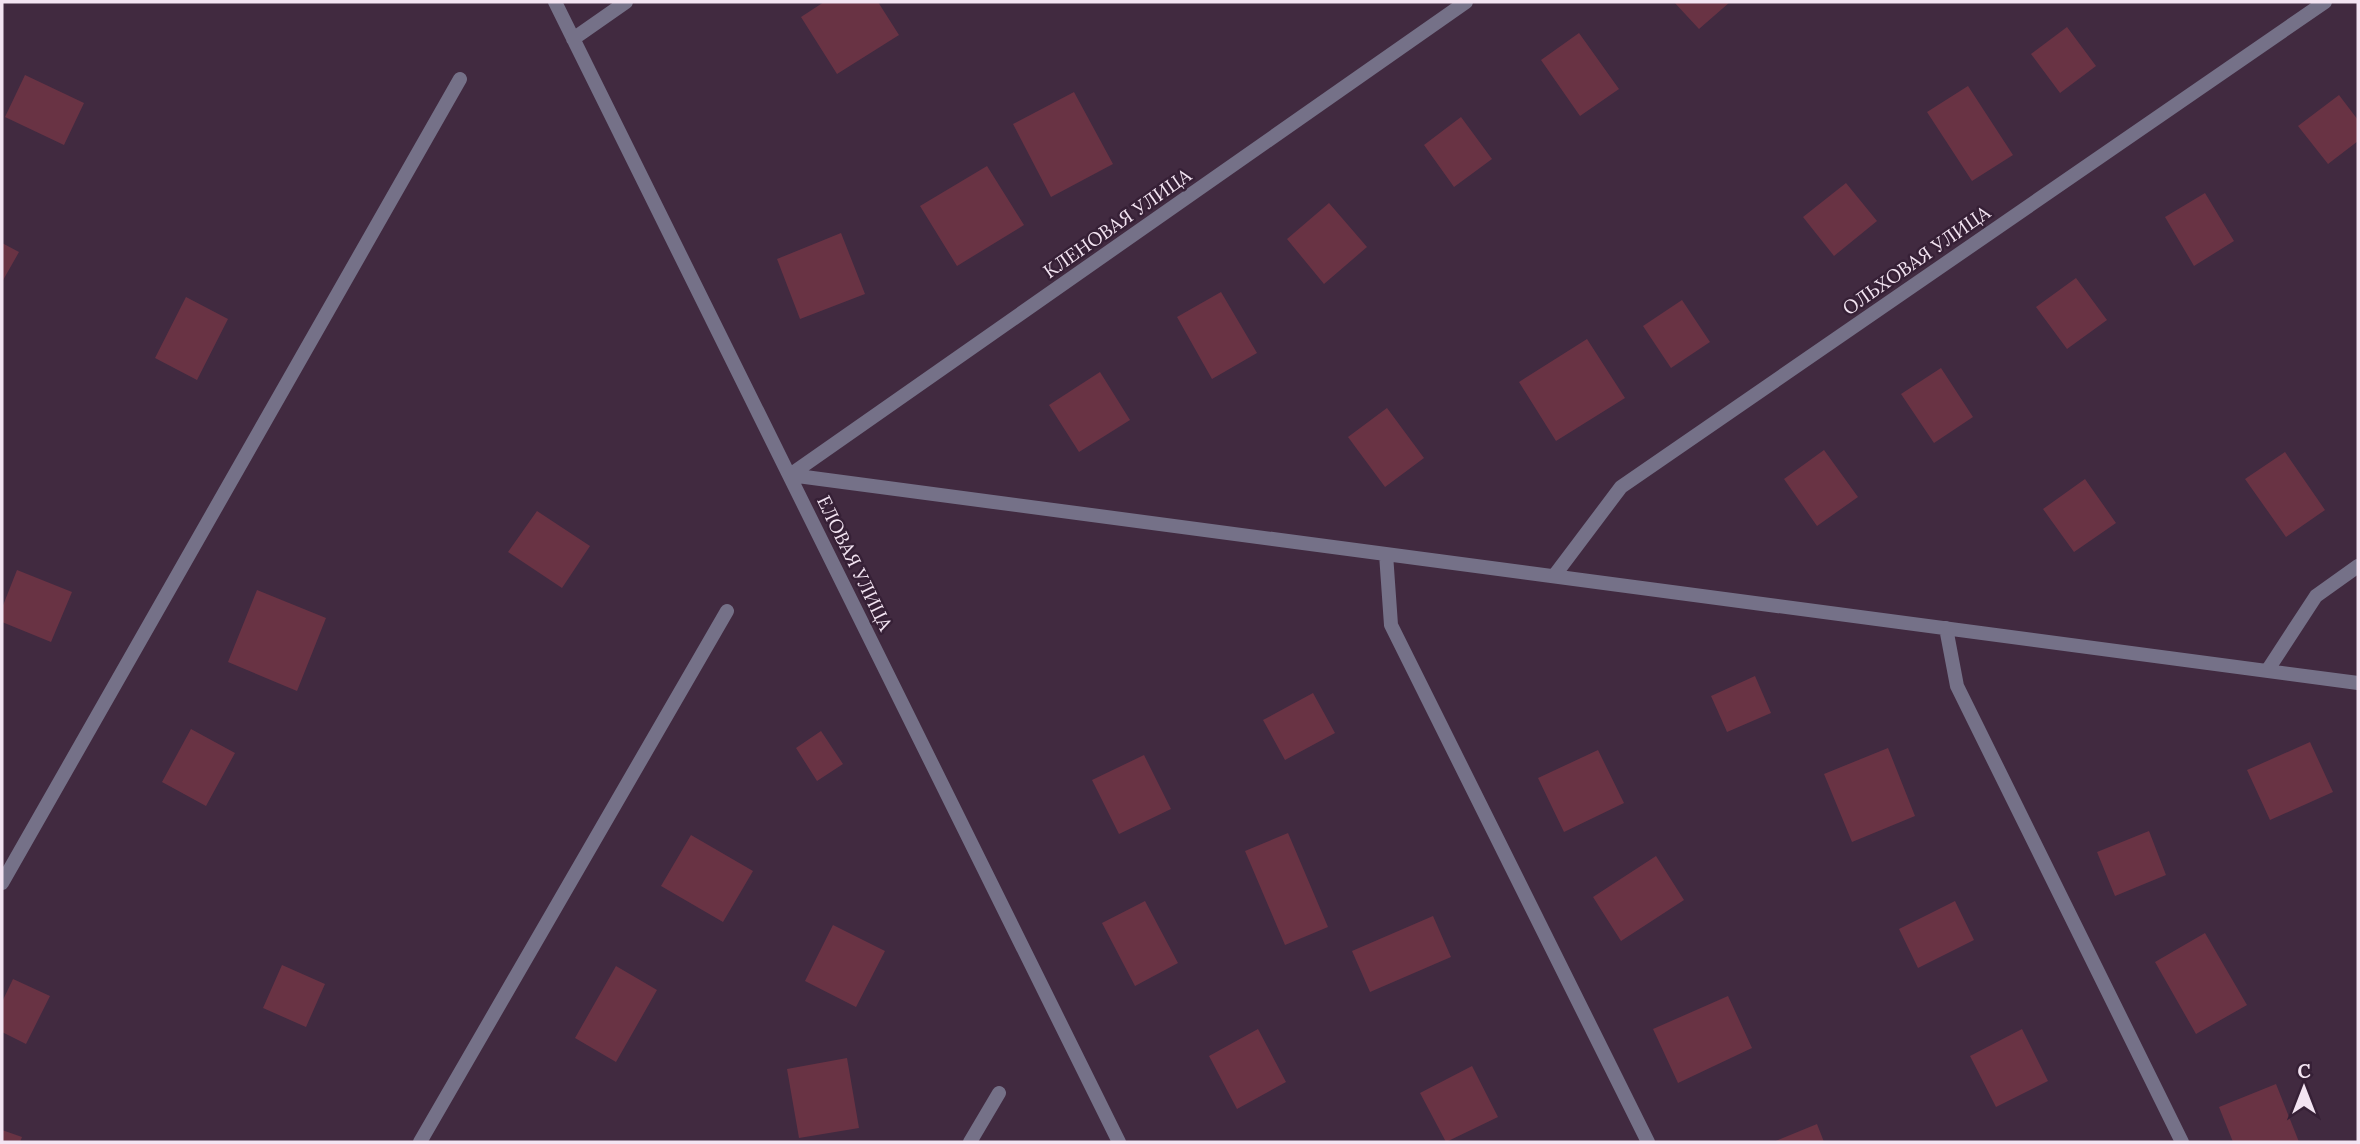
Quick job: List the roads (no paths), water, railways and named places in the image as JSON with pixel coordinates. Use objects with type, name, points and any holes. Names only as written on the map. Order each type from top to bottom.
[{"type":"street","name":"ЕЛОВАЯ УЛИЦА","points":[[555,2],[1119,1142]]},
{"type":"street","points":[[573,39],[626,2]]},
{"type":"street","name":"КЛЕНОВАЯ УЛИЦА","points":[[790,475],[1466,2]]},
{"type":"street","name":"ОЛЬХОВАЯ УЛИЦА","points":[[1554,576],[1621,487],[2325,2]]},
{"type":"street","points":[[2,883],[460,79]]},
{"type":"street","points":[[790,475],[2358,683]]},
{"type":"street","points":[[1385,554],[1391,625],[1648,1142]]},
{"type":"street","points":[[2267,671],[2316,596],[2358,566]]},
{"type":"street","points":[[421,1142],[727,611]]},
{"type":"street","points":[[1946,628],[1957,686],[2182,1142]]},
{"type":"street","points":[[970,1142],[999,1093]]}]
